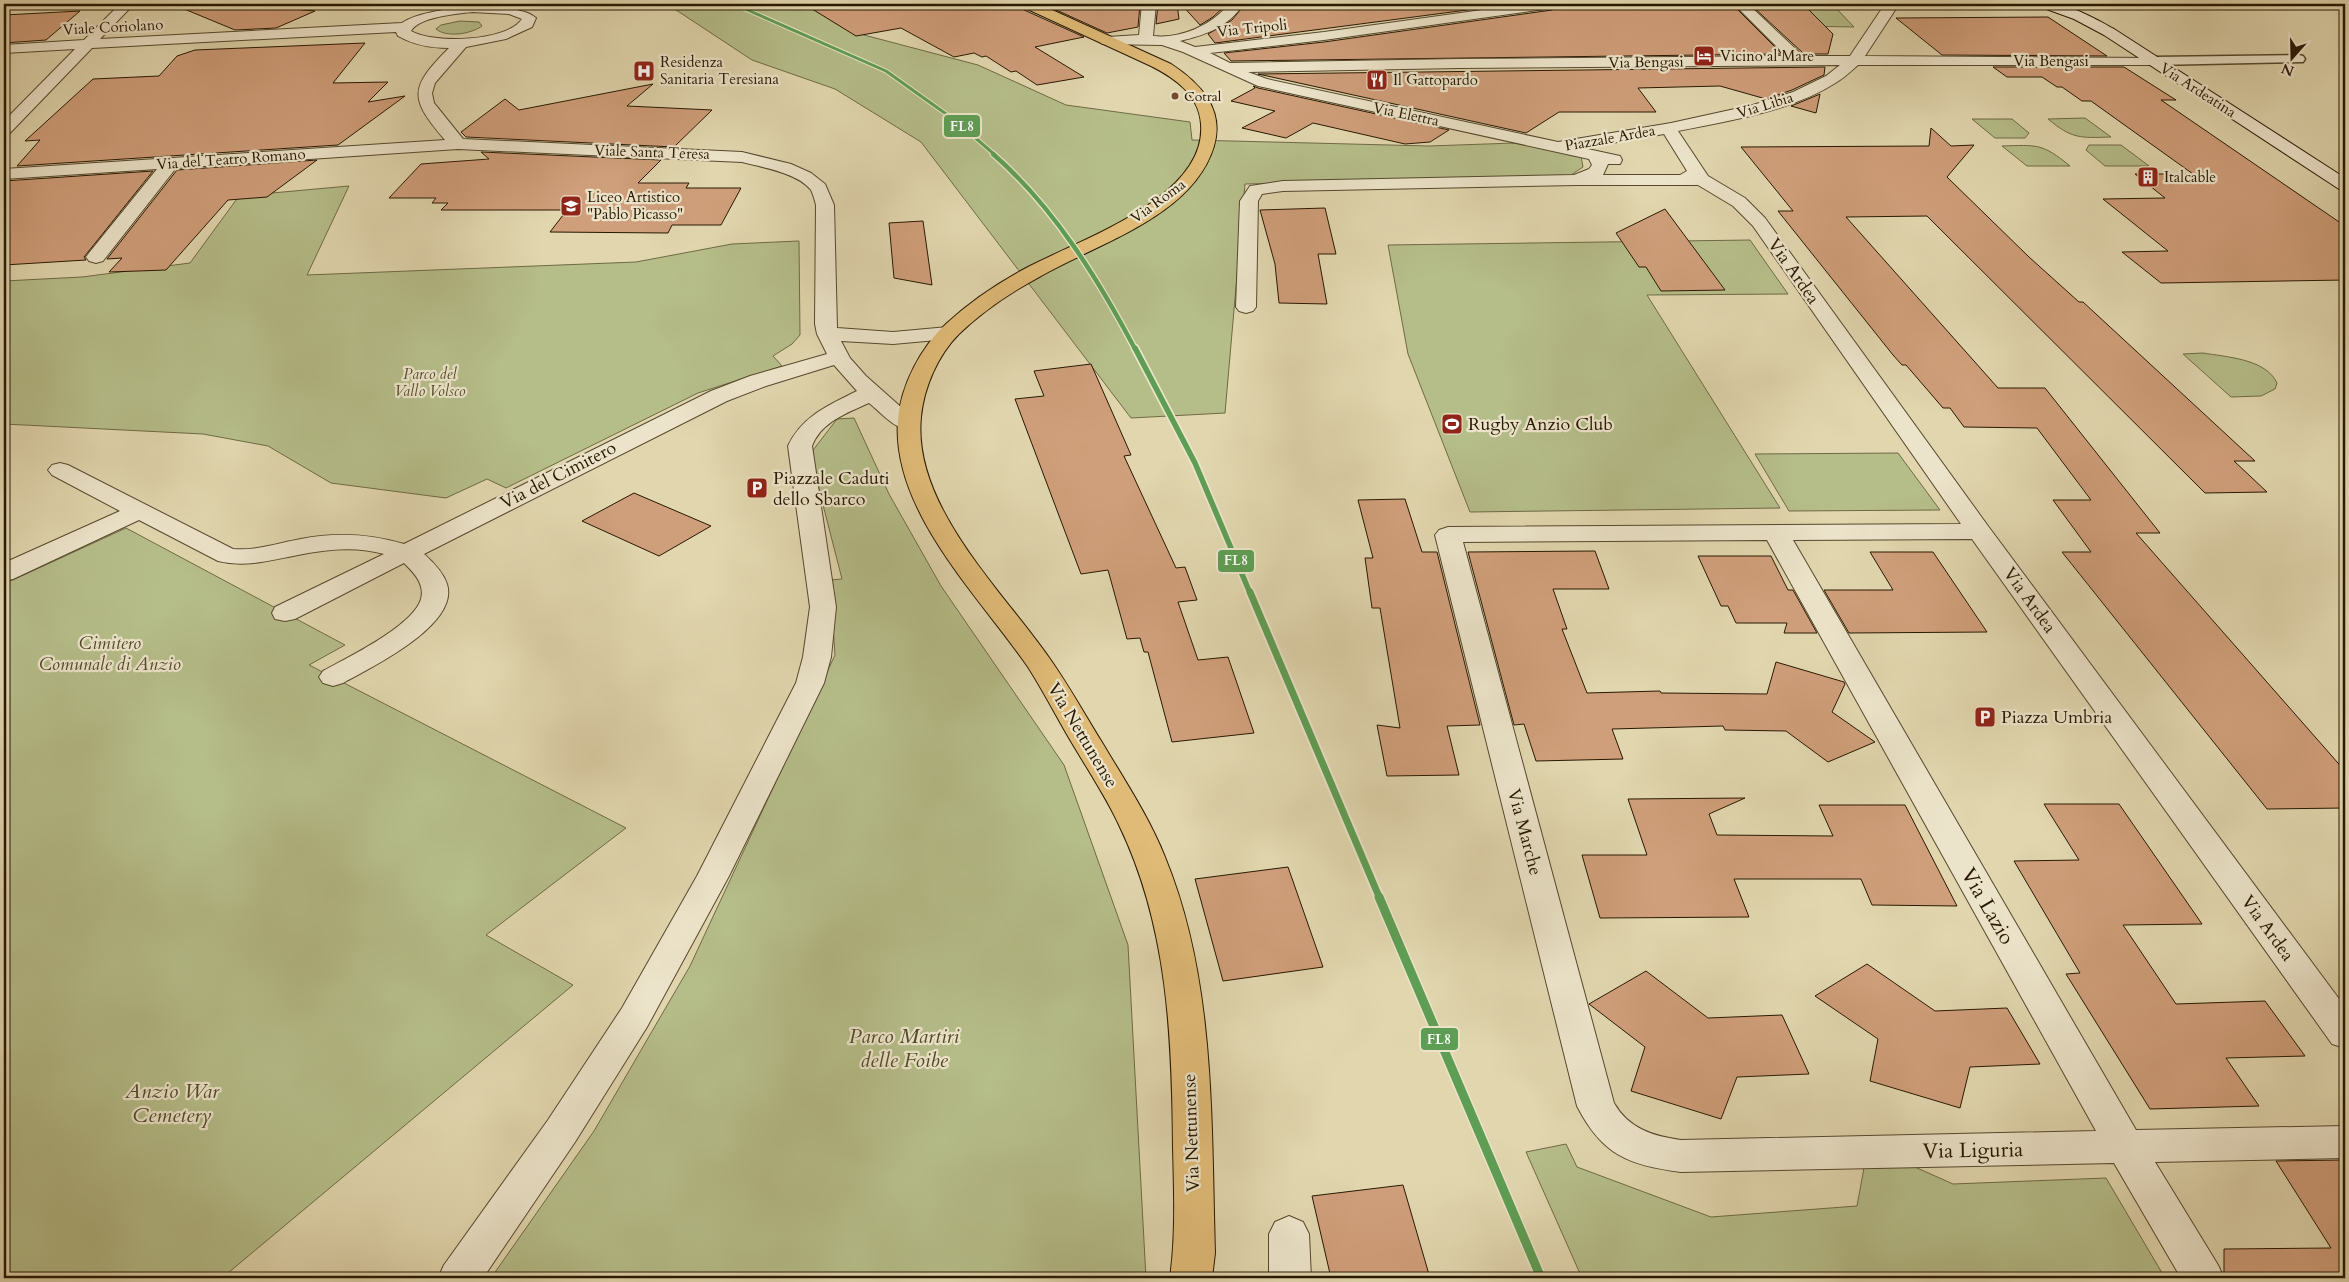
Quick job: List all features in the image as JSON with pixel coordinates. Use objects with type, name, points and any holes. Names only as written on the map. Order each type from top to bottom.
[{"type":"main road","name":"Via Roma","points":[[1028,4],[1107,42],[1144,55],[1182,78],[1200,98],[1208,112],[1210,129],[1207,147],[1199,165],[1192,176],[1176,192],[1130,222],[1032,273]]},
{"type":"main road","name":"Via Nettunense","points":[[1032,273],[979,307],[948,334],[932,355],[923,374],[909,424],[916,475],[931,509],[947,536],[1038,661],[1115,788],[1146,850],[1170,915],[1182,974],[1188,1046],[1194,1253],[1191,1278]]},
{"type":"street","points":[[4,130],[127,4]]},
{"type":"street","points":[[1146,39],[1149,4]]},
{"type":"street","points":[[1107,42],[1146,39],[1163,41],[1211,27],[1223,20],[1236,4]]},
{"type":"street","name":"Via Tripoli","points":[[1194,51],[1324,36],[1552,4]]},
{"type":"street","points":[[1741,4],[1799,61]]},
{"type":"street","name":"Via Libia","points":[[1667,127],[1738,113],[1789,98],[1827,81],[1854,61],[1892,4]]},
{"type":"street","name":"Via Ardeatina","points":[[2046,4],[2098,26],[2345,185]]},
{"type":"street","points":[[475,6],[522,13],[529,18],[527,24],[504,36],[462,43],[422,42],[409,38],[403,33],[405,27],[417,20],[438,13],[475,6]]},
{"type":"street","name":"Viale Coriolano","points":[[4,49],[405,27]]},
{"type":"street","points":[[1324,36],[1347,65]]},
{"type":"street","name":"Via Elettra","points":[[1163,41],[1194,51],[1254,80],[1558,147]]},
{"type":"street","points":[[458,144],[431,114],[424,98],[430,76],[462,43]]},
{"type":"street","name":"Via Bengasi","points":[[1228,68],[1347,65],[1799,61],[2154,61]]},
{"type":"street","name":"Piazzale Ardea","points":[[1558,147],[1667,127],[1702,180]]},
{"type":"street","name":"Via del Teatro Romano","points":[[4,174],[458,144]]},
{"type":"street","name":"Viale Santa Teresa","points":[[458,144],[721,155],[759,161],[794,171],[814,183],[822,192],[825,201],[825,324],[827,334],[840,358],[872,393],[909,424]]},
{"type":"street","name":"Piazzale Ardea","points":[[1558,147],[1702,180]]},
{"type":"street","name":"Piazzale Ardea","points":[[1577,180],[1596,172],[1600,165],[1596,156]]},
{"type":"street","points":[[96,257],[171,163]]},
{"type":"street","points":[[1246,307],[1249,202],[1256,190],[1283,186],[1577,180],[1702,180]]},
{"type":"street","name":"Via Ardea","points":[[1702,180],[1738,202],[1759,222],[1979,531],[2345,1034]]},
{"type":"street","points":[[827,334],[893,338],[948,334]]},
{"type":"street","name":"Via del Cimitero","points":[[285,613],[720,396],[758,381],[840,358]]},
{"type":"street","points":[[459,1278],[586,1094],[679,940],[810,683],[820,647],[823,607],[800,446],[805,434],[815,424],[872,393]]},
{"type":"street","points":[[60,470],[219,554],[233,557],[257,557],[294,548],[338,542],[379,545],[404,553],[422,566],[432,580],[435,594],[429,610],[402,636],[334,677]]},
{"type":"street","points":[[4,573],[139,511]]},
{"type":"street","points":[[1776,533],[1979,531]]},
{"type":"street","name":"Via Marche","points":[[1608,1127],[1596,1106],[1448,535],[1776,533]]},
{"type":"street","name":"Via Lazio","points":[[1776,533],[2125,1146],[2203,1278]]},
{"type":"street","name":"Via Liguria","points":[[1608,1127],[1632,1144],[1644,1149],[1681,1156],[2345,1142]]},
{"type":"street","points":[[1289,1234],[1290,1278]]},
{"type":"lane","points":[[2154,61],[2299,60]]},
{"type":"green space","points":[[667,4],[803,4],[864,35],[978,65],[1066,105],[1190,122],[1192,140],[1429,146],[1515,143],[1581,156],[1583,167],[1568,177],[1245,184],[1225,413],[1131,418],[921,142],[835,89],[752,60]]},
{"type":"green space","points":[[1781,6],[1835,7],[1854,27],[1799,26]]},
{"type":"green space","points":[[460,21],[479,22],[482,26],[459,34],[441,32],[436,29],[441,25]]},
{"type":"green space","points":[[2085,118],[2111,137],[2084,137],[2070,134],[2048,119]]},
{"type":"green space","points":[[1972,119],[2012,119],[2029,133],[2025,138],[1995,138]]},
{"type":"green space","points":[[2023,145],[2039,147],[2052,153],[2070,166],[2027,166],[2002,146]]},
{"type":"green space","points":[[2089,145],[2121,145],[2149,166],[2105,166],[2086,150]]},
{"type":"green space","name":"Parco del Vallo Volsco","points":[[349,186],[307,275],[636,262],[732,244],[799,241],[800,335],[792,344],[773,356],[782,366],[698,393],[506,488],[487,479],[446,498],[331,483],[268,446],[203,434],[4,424],[4,343],[8,340],[4,340],[4,281],[82,277],[190,263],[239,196]]},
{"type":"green space","points":[[1750,240],[1788,294],[1647,295],[1780,508],[1470,512],[1408,354],[1388,245]]},
{"type":"green space","points":[[2203,353],[2245,360],[2255,364],[2272,375],[2277,383],[2275,389],[2261,396],[2231,397],[2183,354]]},
{"type":"green space","name":"Parco Martiri delle Foibe","points":[[854,418],[889,494],[941,586],[1064,765],[1128,945],[1146,1278],[491,1278],[594,1131],[690,966],[835,655],[830,580],[842,579],[810,454],[837,419]]},
{"type":"green space","points":[[1898,453],[1940,510],[1789,511],[1755,454]]},
{"type":"green space","name":"Anzio War Cemetery","points":[[126,528],[345,645],[309,665],[626,828],[486,935],[573,985],[222,1278],[4,1278],[4,584]]},
{"type":"green space","points":[[1566,1144],[1577,1167],[1711,1217],[1857,1206],[1868,1146],[1953,1184],[2106,1178],[2165,1278],[1582,1278],[1526,1152]]},
{"type":"building","points":[[177,4],[236,4],[315,11],[276,28],[235,30],[177,6]]},
{"type":"building","points":[[804,4],[1019,4],[1022,9],[1084,37],[1035,47],[1084,77],[1037,85],[1016,71],[1011,72],[986,56],[982,57],[974,53],[954,57],[901,28],[856,36]]},
{"type":"building","points":[[1043,4],[1140,4],[1138,27],[1107,33]]},
{"type":"building","points":[[1158,4],[1177,4],[1179,19],[1156,24]]},
{"type":"building","points":[[1181,4],[1227,4],[1213,17],[1200,25]]},
{"type":"building","points":[[1245,4],[1513,4],[1215,43],[1208,34],[1232,20]]},
{"type":"building","points":[[1561,4],[1732,4],[1782,54],[1231,61],[1224,53],[1324,42],[1552,10]]},
{"type":"building","points":[[1750,4],[1803,4],[1833,34],[1828,54],[1804,54]]},
{"type":"building","points":[[80,11],[46,40],[4,43],[4,15]]},
{"type":"building","points":[[2048,17],[2107,56],[1942,55],[1896,18]]},
{"type":"building","points":[[365,43],[333,83],[388,82],[368,102],[405,96],[338,145],[17,166],[40,140],[25,141],[93,79],[159,76],[177,56],[195,50]]},
{"type":"building","points":[[1825,67],[1824,75],[1792,90],[1766,99],[1720,86],[1638,88],[1656,112],[1559,112],[1526,133],[1258,74]]},
{"type":"building","points":[[1993,67],[2124,67],[2176,100],[2161,100],[2345,226],[2345,280],[2161,283],[2122,252],[2168,251],[2103,199],[2165,198],[2135,174],[2193,174],[2091,101],[2082,101],[2062,87],[2057,87],[2042,77],[2007,77]]},
{"type":"building","points":[[653,84],[627,106],[712,110],[674,147],[466,137],[461,132],[505,99],[519,110]]},
{"type":"building","points":[[1253,86],[1449,130],[1430,142],[1405,144],[1313,123],[1286,138],[1242,128],[1275,111],[1231,101],[1255,88]]},
{"type":"building","points":[[1820,94],[1816,113],[1791,106],[1801,102]]},
{"type":"building","points":[[1931,128],[1951,146],[1974,145],[1947,177],[2029,257],[2079,302],[2083,302],[2255,461],[2234,461],[2267,492],[2205,493],[1927,216],[1846,217],[1998,388],[2045,388],[2160,533],[2136,533],[2345,771],[2345,808],[2267,809],[2062,552],[2091,552],[2053,500],[2091,500],[2037,428],[1964,427],[1950,408],[1943,408],[1906,365],[1902,365],[1893,355],[1778,211],[1793,211],[1741,147],[1929,146]]},
{"type":"building","points":[[481,152],[661,160],[638,183],[689,183],[686,188],[741,188],[721,225],[672,225],[668,233],[550,232],[567,210],[441,210],[448,203],[432,203],[436,198],[389,198],[421,164],[489,159]]},
{"type":"building","points":[[317,160],[267,197],[228,200],[166,270],[109,272],[122,258],[107,259],[177,170]]},
{"type":"building","points":[[153,171],[84,257],[86,260],[4,265],[4,181]]},
{"type":"building","points":[[1325,208],[1336,254],[1318,254],[1327,304],[1279,303],[1275,264],[1260,210]]},
{"type":"building","points":[[1665,209],[1725,290],[1661,291],[1646,267],[1639,267],[1616,233]]},
{"type":"building","points":[[923,221],[932,285],[894,278],[889,223]]},
{"type":"building","points":[[1091,364],[1131,455],[1124,456],[1176,568],[1185,567],[1197,600],[1178,602],[1198,660],[1228,657],[1254,733],[1172,742],[1148,652],[1144,652],[1140,638],[1127,639],[1108,570],[1081,574],[1015,399],[1044,396],[1034,371]]},
{"type":"building","points":[[634,493],[711,526],[659,556],[582,521]]},
{"type":"building","points":[[1405,499],[1422,552],[1437,552],[1480,725],[1447,726],[1459,775],[1387,776],[1377,725],[1400,728],[1380,608],[1372,608],[1365,558],[1373,558],[1358,500]]},
{"type":"building","points":[[1595,551],[1609,589],[1553,589],[1567,629],[1562,629],[1587,693],[1660,691],[1661,693],[1767,694],[1776,662],[1844,682],[1845,684],[1832,712],[1875,742],[1828,762],[1786,731],[1725,730],[1723,726],[1612,729],[1623,759],[1536,761],[1524,724],[1514,725],[1468,552]]},
{"type":"building","points":[[1870,552],[1933,552],[1987,632],[1849,633],[1824,590],[1893,590]]},
{"type":"building","points":[[1698,556],[1771,556],[1788,590],[1793,590],[1817,633],[1784,633],[1787,623],[1736,623],[1728,606],[1721,606]]},
{"type":"building","points":[[1745,798],[1709,814],[1717,835],[1833,836],[1819,805],[1905,805],[1957,906],[1872,905],[1861,879],[1734,879],[1749,917],[1600,918],[1582,855],[1647,855],[1628,799]]},
{"type":"building","points":[[2044,804],[2119,804],[2202,924],[2123,925],[2176,1004],[2265,1001],[2305,1056],[2226,1058],[2259,1106],[2150,1109],[2066,974],[2080,973],[2014,861],[2079,860]]},
{"type":"building","points":[[1288,867],[1323,967],[1223,981],[1195,879]]},
{"type":"building","points":[[1867,964],[1935,1011],[2007,1008],[2040,1064],[1970,1067],[1960,1108],[1870,1081],[1878,1039],[1815,996]]},
{"type":"building","points":[[1646,971],[1708,1018],[1782,1015],[1809,1074],[1737,1077],[1721,1119],[1631,1091],[1645,1047],[1589,1004]]},
{"type":"building","points":[[2345,1160],[2345,1278],[2226,1278],[2224,1273],[2224,1249],[2331,1248],[2276,1161]]},
{"type":"building","points":[[1403,1185],[1430,1278],[1331,1278],[1312,1196]]},
{"type":"transit line","name":"FL8","points":[[734,4],[886,71],[956,121],[999,159],[1031,193],[1063,232],[1107,295],[1195,463],[1541,1278]]},
{"type":"place","name":"Vicino al Mare","points":[[1704,56]]},
{"type":"place","name":"Residenza Sanitaria Teresiana","points":[[644,71]]},
{"type":"place","name":"Il Gattopardo","points":[[1377,80]]},
{"type":"place","name":"Cotral","points":[[1175,96]]},
{"type":"place","name":"Italcable","points":[[2148,177]]},
{"type":"place","name":"Liceo Artistico \"Pablo Picasso\"","points":[[571,206]]},
{"type":"place","name":"Rugby Anzio Club","points":[[1452,424]]},
{"type":"place","name":"Piazzale Caduti dello Sbarco","points":[[757,488]]},
{"type":"place","name":"Piazza Umbria","points":[[1985,717]]},
{"type":"park label","name":"Cimitero Comunale di Anzio","points":[[110,653]]}]
